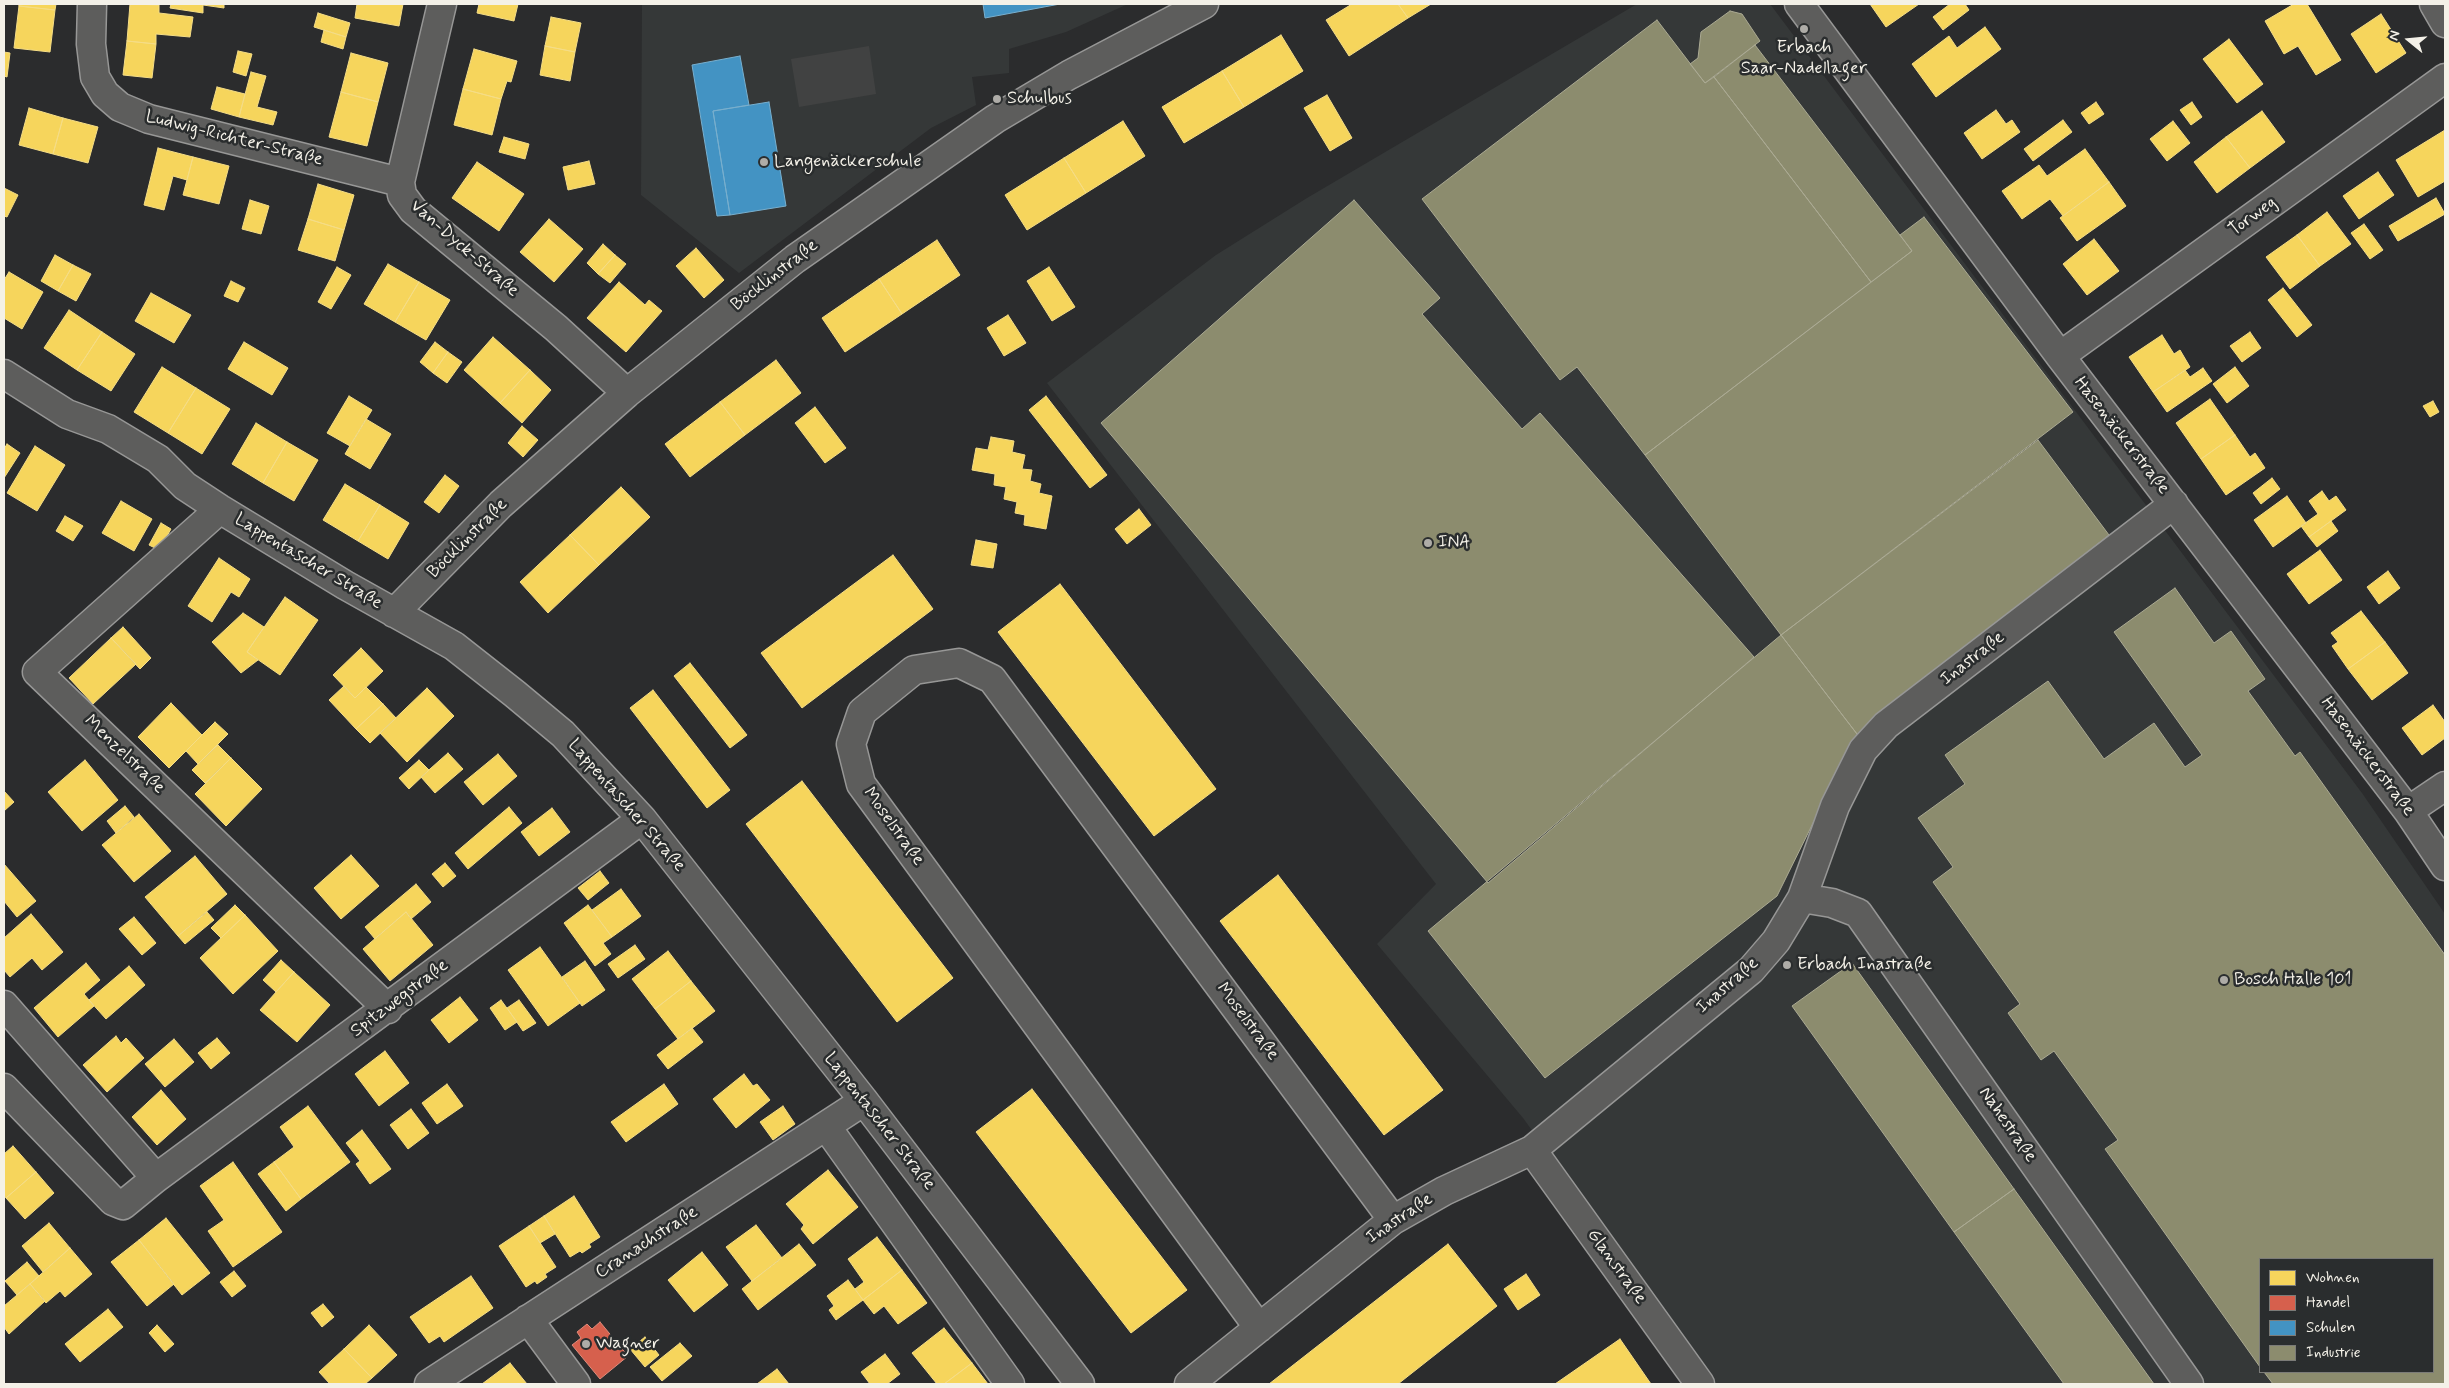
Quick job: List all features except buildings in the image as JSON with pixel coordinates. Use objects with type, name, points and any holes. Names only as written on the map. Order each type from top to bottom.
[{"type":"street","name":"Ludwig-Richter-Straße","points":[[92,4],[91,44],[94,77],[105,94],[120,107],[149,120],[400,182]]},
{"type":"street","name":"Van-Dyck-Straße","points":[[442,4],[400,182],[402,195],[413,210],[549,322],[627,393]]},
{"type":"street","name":"Böcklinstraße","points":[[394,613],[501,504],[627,393],[796,259],[995,119],[1069,75],[1204,4]]},
{"type":"street","name":"Hasenäckerstraße","points":[[1799,4],[2060,356],[2408,811],[2445,866]]},
{"type":"street","points":[[2434,4],[2445,23]]},
{"type":"street","name":"Torweg","points":[[2060,356],[2445,78]]},
{"type":"street","name":"Lappentascher Straße","points":[[4,374],[67,414],[108,428],[158,459],[186,486],[220,509],[394,613],[454,646],[563,734],[642,819],[864,1100],[1080,1384]]},
{"type":"street","name":"Inastraße","points":[[1189,1384],[1393,1220],[1444,1191],[1532,1150],[1751,970],[1776,941],[1802,898],[1835,806],[1863,750],[1886,726],[2174,504]]},
{"type":"street","name":"Menzelstraße","points":[[220,509],[37,672],[388,1009]]},
{"type":"street","name":"Moselstraße","points":[[1259,1328],[861,784],[851,744],[862,712],[914,670],[959,664],[992,679],[1393,1220]]},
{"type":"street","points":[[2408,811],[2445,786]]},
{"type":"street","name":"Spitzwegstraße","points":[[4,1088],[113,1201],[122,1205],[642,819]]},
{"type":"street","name":"Nahestraße","points":[[1802,898],[1832,903],[1858,913],[2189,1384]]},
{"type":"street","points":[[4,1004],[156,1178]]},
{"type":"street","name":"Cranachstraße","points":[[429,1384],[864,1100]]},
{"type":"street","points":[[826,1126],[1010,1384]]},
{"type":"street","name":"Glanstraße","points":[[1532,1150],[1700,1384]]},
{"type":"street","points":[[528,1319],[576,1384]]},
{"type":"shaded area","name":"Langenäckerschule","points":[[642,4],[1128,4],[1066,32],[1009,49],[1009,73],[972,77],[976,105],[931,128],[739,273],[641,195]]},
{"type":"shaded area","points":[[1637,4],[1770,4],[2362,793],[2445,914],[2445,1384],[1716,1384],[1523,1118],[1377,944],[1436,884],[1047,383],[1216,255],[1307,198]]},
{"type":"shaded area","points":[[869,46],[876,94],[799,107],[791,59]]},
{"type":"place","name":"Erbach Saar-Nadellager","points":[[1804,29]]},
{"type":"place","name":"Schulbus","points":[[997,99]]},
{"type":"place","name":"Langenäckerschule","points":[[764,162]]},
{"type":"place","name":"INA","points":[[1428,543]]},
{"type":"place","name":"Erbach Inastraße","points":[[1787,965]]},
{"type":"place","name":"Bosch Halle 101","points":[[2224,980]]},
{"type":"place","name":"Wagner","points":[[586,1344]]}]
